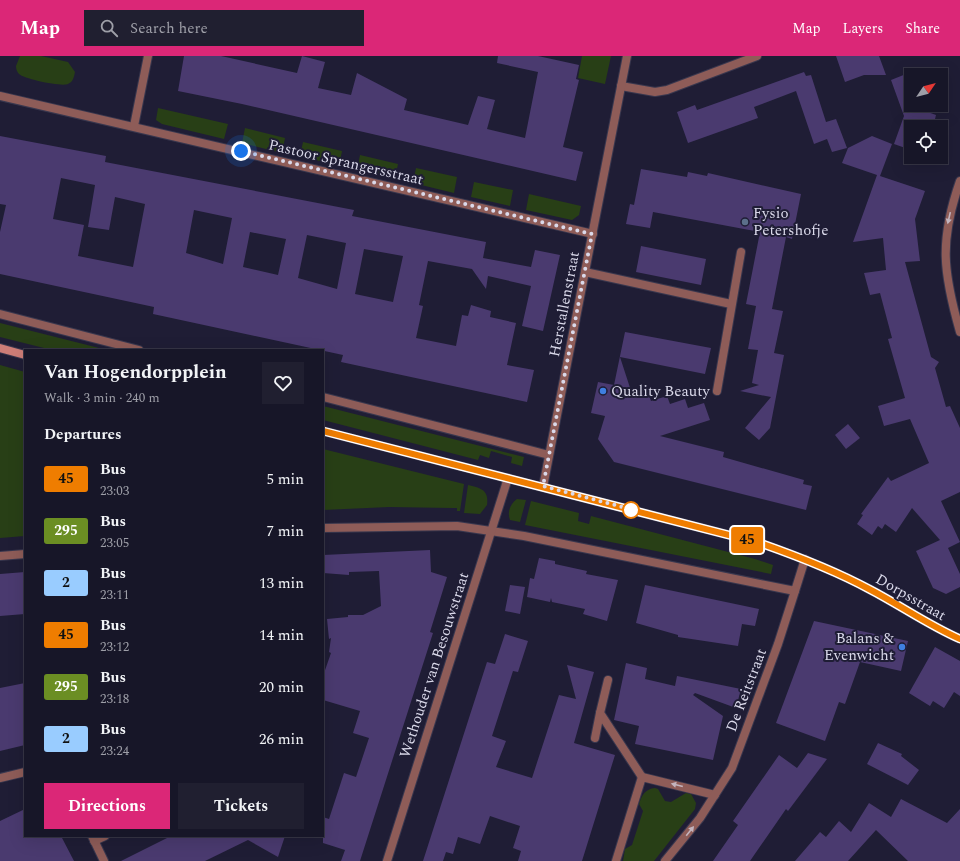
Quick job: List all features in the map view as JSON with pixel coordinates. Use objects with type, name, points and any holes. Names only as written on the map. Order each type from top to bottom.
[{"type":"street","points":[[134,126],[148,56]]},
{"type":"street","name":"Herstallenstraat","points":[[543,486],[627,56]]},
{"type":"street","points":[[621,86],[655,92],[667,90],[757,56]]},
{"type":"street","name":"Pastoor Sprangersstraat","points":[[0,96],[134,126],[592,234]]},
{"type":"street","points":[[960,181],[952,204],[946,230],[945,253],[946,276],[960,332]]},
{"type":"street","points":[[717,390],[741,252]]},
{"type":"street","points":[[585,272],[731,304]]},
{"type":"street","points":[[0,314],[135,349]]},
{"type":"street","points":[[0,348],[24,355]]},
{"type":"street","points":[[324,397],[549,455]]},
{"type":"street","name":"Dorpsstraat","points":[[324,431],[543,486],[760,543],[805,559],[869,589],[937,629],[960,638]]},
{"type":"street","name":"Wethouder van Besouwstraat","points":[[387,861],[508,478]]},
{"type":"street","points":[[324,528],[431,525],[457,526],[524,536],[795,591]]},
{"type":"street","points":[[0,556],[24,554]]},
{"type":"street","name":"De Reitstraat","points":[[665,861],[700,818],[732,768],[778,644],[805,559]]},
{"type":"street","points":[[595,738],[608,680]]},
{"type":"street","points":[[600,713],[642,777],[715,795]]},
{"type":"street","points":[[0,778],[24,772]]},
{"type":"street","points":[[616,861],[642,777]]},
{"type":"street","points":[[93,839],[104,861]]},
{"type":"green space","points":[[20,56],[41,56],[68,62],[75,72],[73,79],[68,84],[64,85],[22,76],[18,73],[16,67]]},
{"type":"green space","points":[[582,56],[611,56],[605,84],[578,78]]},
{"type":"green space","points":[[158,108],[228,124],[224,139],[162,124],[156,120]]},
{"type":"green space","points":[[245,128],[285,138],[282,153],[242,143]]},
{"type":"green space","points":[[303,142],[342,151],[339,166],[300,156]]},
{"type":"green space","points":[[360,155],[398,164],[395,179],[357,170]]},
{"type":"green space","points":[[416,168],[457,177],[454,193],[413,183]]},
{"type":"green space","points":[[474,182],[513,190],[510,206],[471,197]]},
{"type":"green space","points":[[529,194],[581,206],[579,215],[572,220],[526,210]]},
{"type":"green space","points":[[0,323],[103,349],[48,349],[0,337]]},
{"type":"green space","points":[[0,365],[24,372],[24,536],[0,538]]},
{"type":"green space","points":[[324,406],[524,457],[522,466],[511,463],[512,457],[491,451],[489,458],[480,455],[478,460],[324,420]]},
{"type":"green space","points":[[324,449],[464,484],[460,511],[457,511],[457,508],[389,507],[324,510]]},
{"type":"green space","points":[[468,485],[483,490],[487,496],[487,505],[480,514],[464,513]]},
{"type":"green space","points":[[517,499],[526,500],[520,522],[510,520],[509,517],[510,508]]},
{"type":"green space","points":[[531,501],[579,513],[578,521],[589,524],[591,516],[755,559],[773,565],[771,574],[525,525]]},
{"type":"green space","points":[[655,788],[658,789],[665,801],[671,802],[686,793],[691,794],[696,803],[695,809],[654,861],[623,861],[625,849],[632,845],[643,811],[639,804],[641,798],[646,791]]},
{"type":"building","points":[[184,56],[221,56],[297,73],[302,56],[325,62],[318,88],[351,95],[357,73],[407,99],[404,110],[468,125],[478,96],[495,100],[487,129],[525,138],[538,72],[497,63],[498,56],[538,56],[579,65],[576,79],[579,80],[563,147],[583,152],[576,181],[242,104],[178,91]]},
{"type":"building","points":[[836,56],[879,56],[886,75],[864,75],[845,82]]},
{"type":"building","points":[[804,72],[806,76],[811,75],[826,122],[836,119],[847,148],[832,152],[827,139],[814,144],[796,91],[754,107],[758,118],[688,143],[677,112],[695,105],[697,110]]},
{"type":"building","points":[[904,75],[904,112],[928,112],[936,115],[935,120],[904,120],[904,148],[894,144],[904,116],[891,80]]},
{"type":"building","points":[[0,136],[106,156],[105,162],[354,210],[352,216],[486,242],[483,258],[531,267],[535,250],[560,255],[543,331],[522,326],[531,286],[488,276],[486,289],[472,269],[428,261],[419,305],[423,306],[416,338],[456,346],[462,315],[468,316],[471,305],[491,311],[490,317],[516,323],[507,365],[534,370],[527,402],[341,362],[343,355],[324,351],[324,349],[315,349],[153,314],[154,307],[0,274],[0,232],[6,205],[0,204]],"holes":[[[61,178],[95,185],[88,227],[109,230],[115,197],[145,204],[133,267],[78,256],[84,225],[53,219]],[[194,210],[232,218],[223,264],[186,253]],[[250,232],[286,239],[278,275],[243,267]],[[307,235],[346,243],[337,289],[298,278]],[[364,249],[403,256],[393,302],[355,294]]]},
{"type":"building","points":[[872,136],[892,144],[880,176],[925,191],[915,219],[920,261],[905,262],[931,357],[939,362],[935,368],[946,407],[950,406],[960,428],[960,492],[941,501],[960,542],[948,548],[960,574],[960,587],[946,594],[933,588],[916,551],[940,540],[912,508],[896,532],[885,524],[882,529],[878,526],[872,535],[857,524],[863,515],[861,514],[888,477],[891,481],[929,463],[910,419],[884,426],[878,406],[905,398],[888,339],[892,338],[880,293],[870,295],[864,273],[886,270],[883,238],[853,242],[877,175],[842,163],[848,148]]},
{"type":"building","points":[[641,169],[687,177],[688,172],[707,176],[708,173],[801,194],[792,239],[786,237],[772,309],[783,311],[774,353],[784,355],[770,428],[759,440],[745,428],[771,397],[740,391],[759,385],[752,383],[758,350],[748,349],[756,306],[746,304],[760,232],[653,212],[650,228],[626,224],[630,204],[634,205]]},
{"type":"building","points":[[641,246],[706,259],[701,285],[636,272]]},
{"type":"building","points":[[625,332],[711,348],[705,374],[620,357],[633,397],[648,392],[651,401],[667,396],[670,404],[685,399],[688,408],[704,403],[710,420],[660,436],[724,452],[723,457],[804,480],[803,484],[812,486],[806,510],[614,462],[598,439],[605,416],[591,413],[598,382],[614,385]]},
{"type":"building","points":[[848,424],[860,438],[846,449],[835,435]]},
{"type":"building","points":[[430,550],[431,572],[447,577],[430,632],[433,633],[360,861],[341,861],[345,850],[323,843],[324,817],[329,819],[344,773],[356,777],[369,738],[353,733],[360,711],[324,700],[324,673],[331,653],[329,652],[331,638],[329,639],[327,619],[348,617],[348,615],[363,615],[381,606],[379,571],[349,572],[349,575],[324,573],[324,555]]},
{"type":"building","points":[[539,558],[555,561],[555,564],[587,571],[586,574],[618,580],[607,621],[583,614],[585,609],[552,602],[551,598],[550,602],[527,597],[530,578],[534,579]]},
{"type":"building","points":[[24,572],[24,614],[0,616],[0,574]]},
{"type":"building","points":[[510,585],[525,587],[520,614],[505,611]]},
{"type":"building","points":[[645,585],[759,609],[755,626],[742,624],[738,646],[678,637],[678,635],[636,623]]},
{"type":"building","points":[[814,621],[908,641],[901,671],[860,662],[845,704],[839,702],[825,741],[776,723]]},
{"type":"building","points":[[505,634],[528,641],[518,672],[513,671],[492,736],[506,741],[496,767],[532,778],[559,695],[576,699],[567,665],[594,672],[574,743],[615,755],[582,861],[518,861],[521,851],[513,848],[520,826],[490,816],[480,844],[458,837],[453,854],[446,852],[443,861],[423,861],[487,662],[495,664]]},
{"type":"building","points":[[935,647],[960,661],[960,696],[954,692],[944,708],[933,701],[930,706],[909,693]]},
{"type":"building","points":[[626,663],[647,668],[645,679],[675,686],[677,676],[741,689],[736,708],[695,693],[693,695],[723,716],[713,760],[635,744],[639,726],[614,720]]},
{"type":"building","points":[[24,683],[24,745],[0,751],[0,688]]},
{"type":"building","points":[[878,743],[902,754],[901,756],[919,770],[908,785],[867,764]]},
{"type":"building","points":[[808,753],[827,759],[788,811],[786,809],[750,861],[713,861],[738,825],[733,821],[779,755],[797,768]]},
{"type":"building","points":[[901,799],[947,823],[960,809],[960,861],[908,861],[876,830],[848,861],[795,861],[820,832],[826,837],[839,821],[851,832],[869,803],[891,817]]},
{"type":"building","points":[[24,809],[24,837],[62,837],[74,861],[0,861],[0,821]]},
{"type":"building","points":[[169,837],[285,837],[278,857],[248,840],[205,861],[121,861]]},
{"type":"bus line","name":"45","points":[[324,431],[543,486],[760,543],[805,559],[869,589],[937,629],[960,639]]},
{"type":"place","name":"Fysio Petershofje","points":[[745,222]]},
{"type":"place","name":"Quality Beauty","points":[[603,391]]},
{"type":"place","name":"Balans & Evenwicht","points":[[902,647]]},
{"type":"route","points":[[241,151],[592,234],[543,486],[634,510],[631,510]]}]
